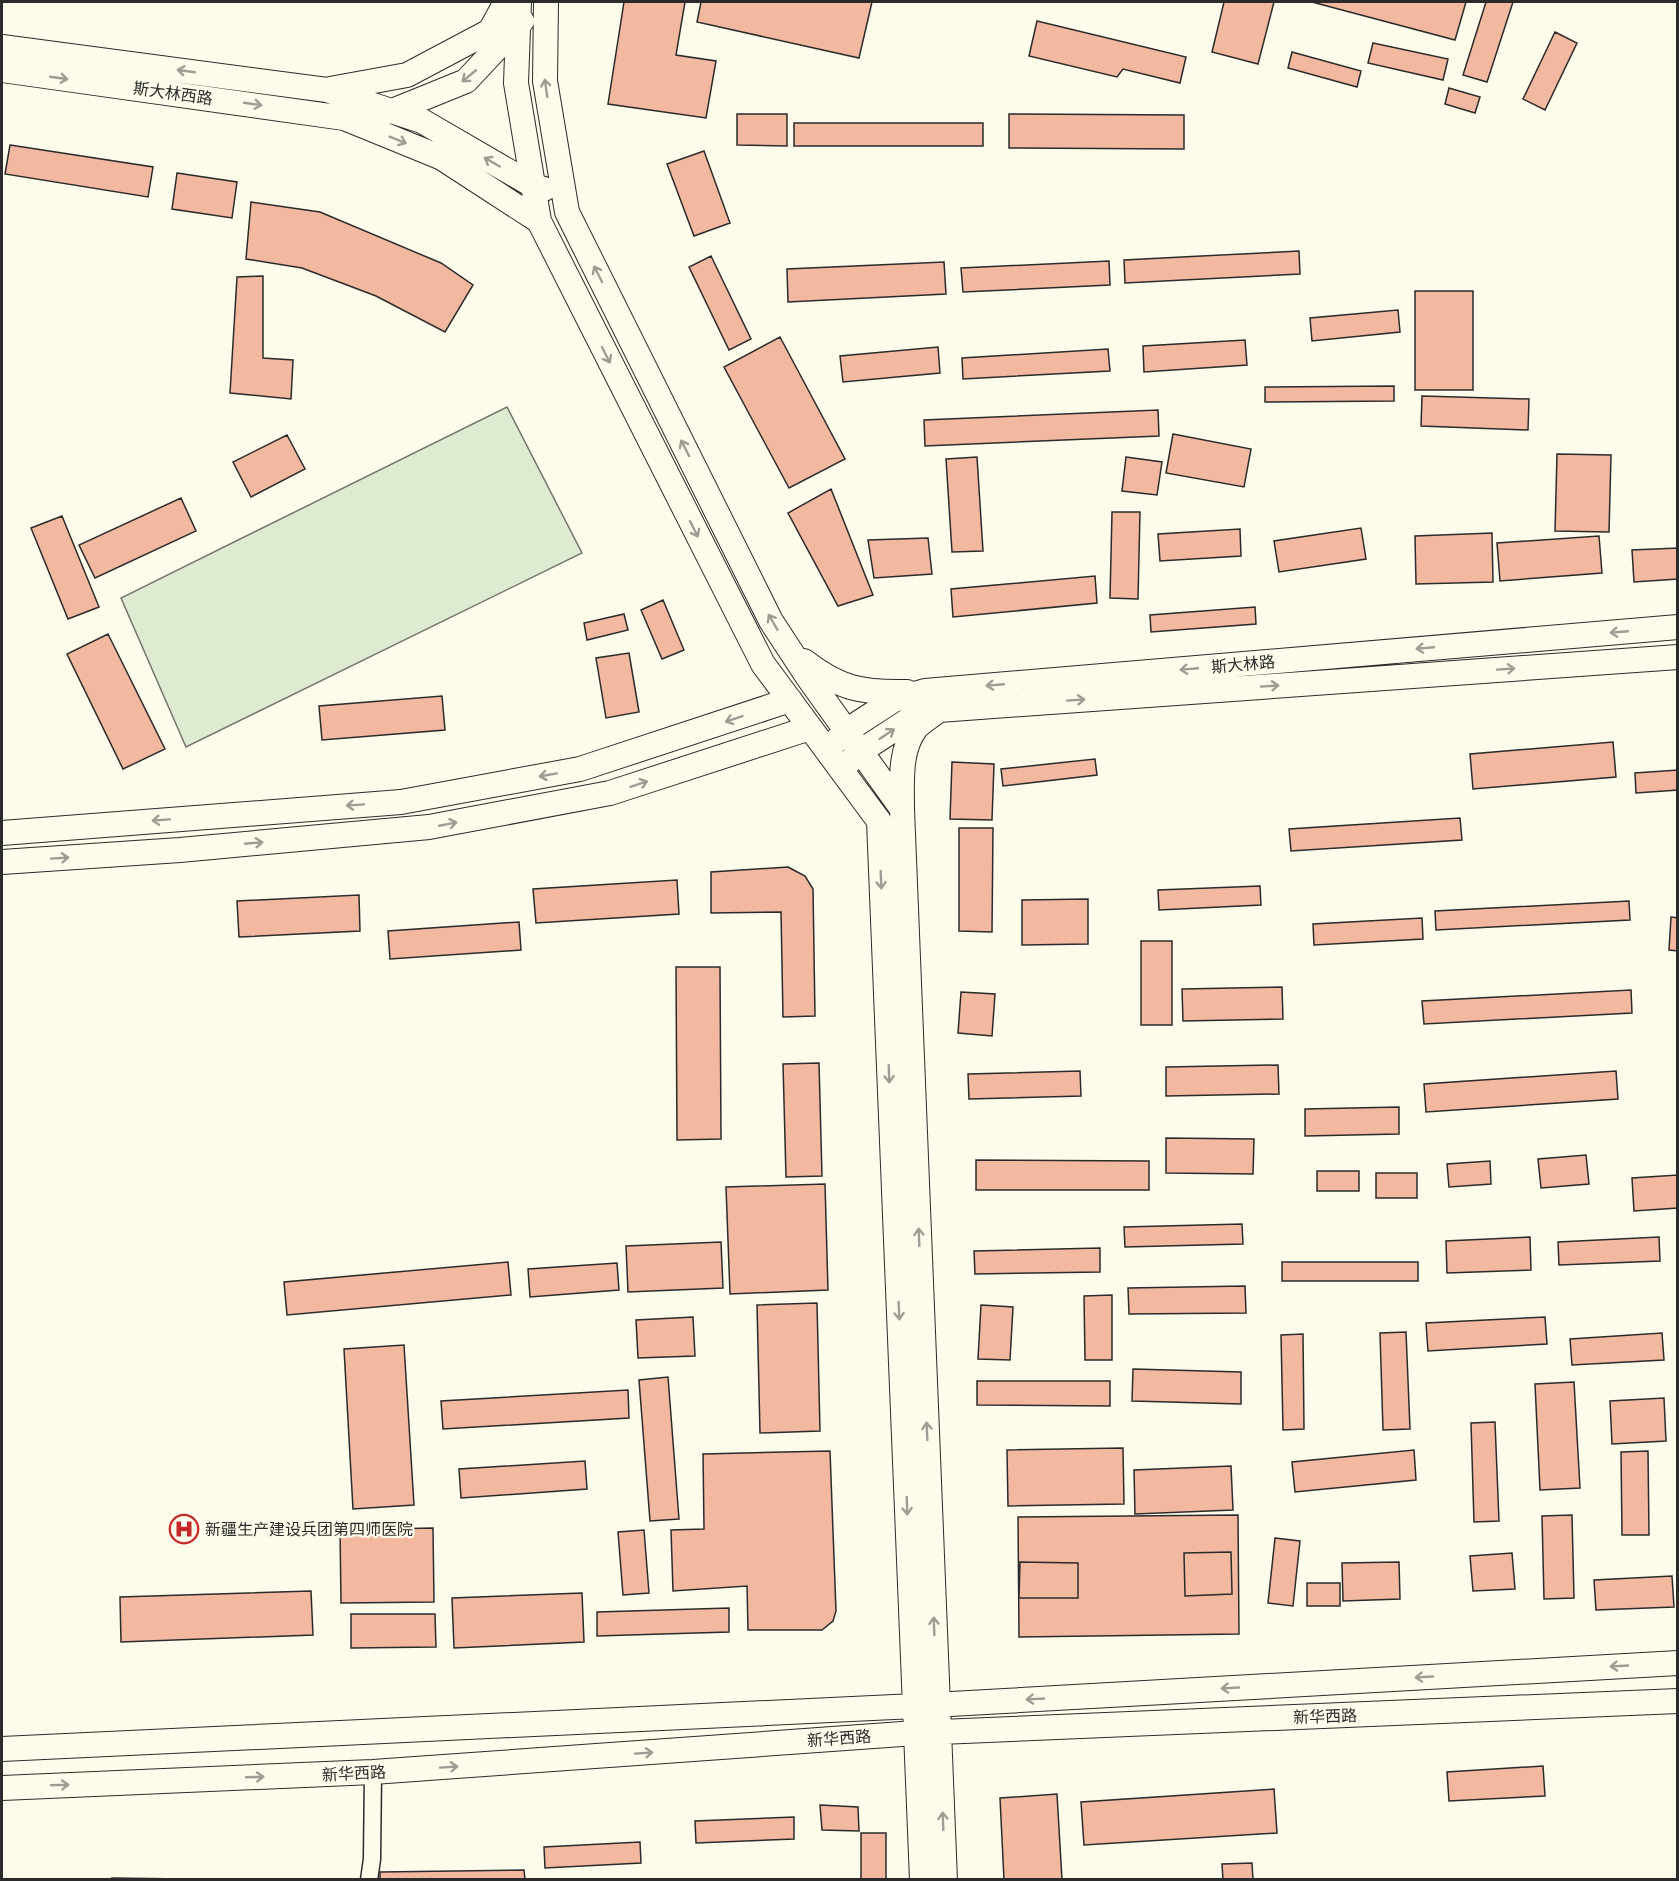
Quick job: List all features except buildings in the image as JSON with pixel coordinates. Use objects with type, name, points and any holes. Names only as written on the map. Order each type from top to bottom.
[{"type":"main road","points":[[327,90],[407,75],[490,31],[506,2]]},
{"type":"main road","points":[[519,2],[516,83],[539,221],[763,664],[879,821],[926,1705],[945,1880]]},
{"type":"main road","points":[[344,118],[392,111],[466,81],[519,26],[536,2]]},
{"type":"main road","points":[[546,2],[545,81],[567,212],[771,621],[902,809]]},
{"type":"main road","name":"斯大林西路","points":[[2,47],[327,90]]},
{"type":"main road","name":"斯大林西路","points":[[2,70],[344,118]]},
{"type":"main road","points":[[327,90],[422,121],[534,186],[564,195]]},
{"type":"main road","points":[[344,118],[442,158],[539,221]]},
{"type":"main road","name":"斯大林路","points":[[841,770],[861,752],[932,701],[1677,627]]},
{"type":"main road","points":[[789,649],[823,676],[848,688],[932,701],[908,742],[903,768],[902,809],[926,1705]]},
{"type":"main road","name":"斯大林路","points":[[826,750],[846,731],[894,700],[932,701],[1677,657]]},
{"type":"main road","points":[[2,833],[401,801],[580,769],[790,700]]},
{"type":"main road","points":[[2,862],[180,850],[429,827],[610,793],[810,728]]},
{"type":"main road","name":"新华西路","points":[[2,1749],[926,1705],[1677,1663]]},
{"type":"main road","name":"新华西路","points":[[2,1788],[373,1772],[928,1732],[1677,1701]]},
{"type":"main road","points":[[922,1880],[928,1732]]},
{"type":"street","points":[[369,1880],[372,1859],[373,1772]]},
{"type":"green space","points":[[507,407],[582,553],[186,747],[121,598]]},
{"type":"place","name":"新疆生产建设兵团第四师医院","points":[[184,1529]]}]
